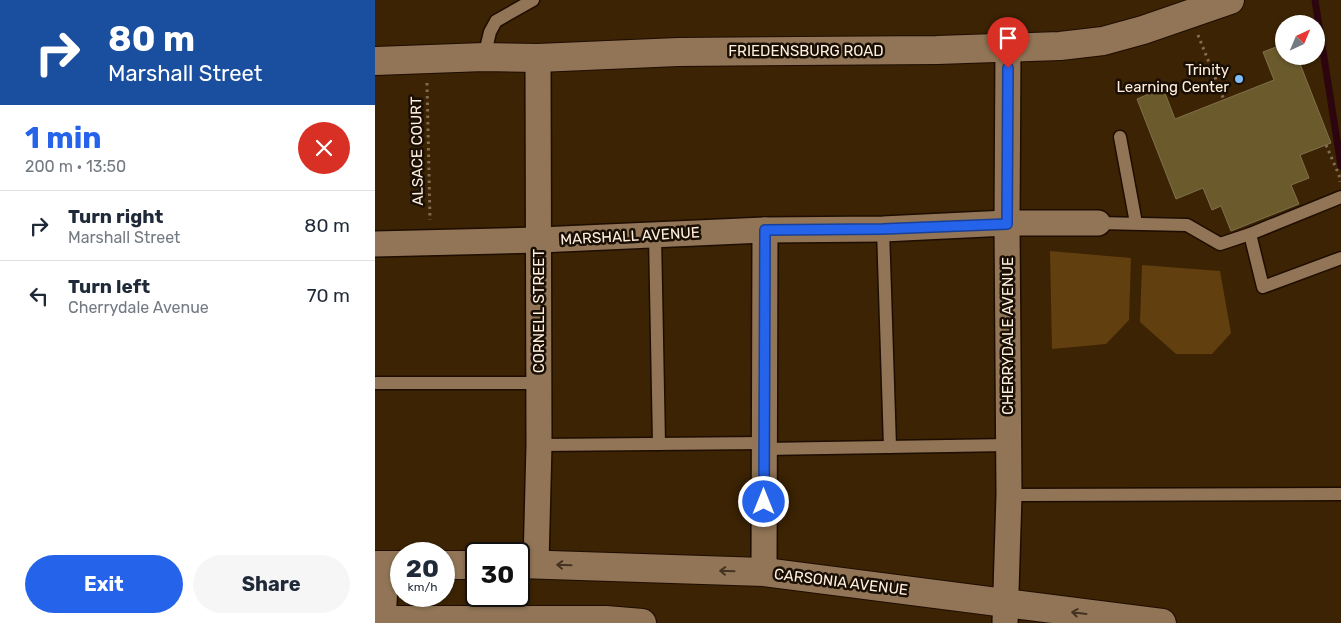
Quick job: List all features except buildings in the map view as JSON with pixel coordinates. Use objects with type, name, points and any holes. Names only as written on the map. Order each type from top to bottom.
[{"type":"street","name":"FRIEDENSBURG ROAD","points":[[375,61],[484,57],[538,58],[678,52],[1008,49],[1060,46],[1103,41],[1143,30],[1230,0]]},
{"type":"street","name":"CHERRYDALE AVENUE","points":[[1006,613],[1009,495],[1008,49]]},
{"type":"street","name":"CORNELL STREET","points":[[529,542],[539,445],[538,58]]},
{"type":"street","name":"MARSHALL AVENUE","points":[[375,244],[539,240],[765,230],[1098,223]]},
{"type":"street","points":[[764,572],[765,230]]},
{"type":"street","name":"CARSONIA AVENUE","points":[[530,564],[764,572],[1006,613],[1162,623]]},
{"type":"street","points":[[388,565],[381,621],[606,620],[642,623]]},
{"type":"lane","points":[[484,57],[490,32],[496,21],[533,0]]},
{"type":"lane","points":[[1120,137],[1136,223]]},
{"type":"lane","points":[[1098,223],[1187,225],[1220,244],[1250,234],[1341,196]]},
{"type":"lane","points":[[883,229],[890,447]]},
{"type":"lane","points":[[1250,234],[1263,287],[1341,258]]},
{"type":"lane","points":[[655,235],[659,444]]},
{"type":"lane","points":[[375,384],[539,383]]},
{"type":"lane","points":[[539,445],[659,444],[890,447],[1009,445]]},
{"type":"lane","points":[[1009,495],[1341,494]]},
{"type":"path","points":[[1189,14],[1224,100]]},
{"type":"path","name":"ALSACE COURT","points":[[426,59],[430,243]]},
{"type":"path","points":[[1326,145],[1339,175],[1341,188]]},
{"type":"shaded area","points":[[1050,251],[1131,258],[1129,320],[1106,344],[1052,349]]},
{"type":"shaded area","points":[[1142,265],[1220,271],[1231,333],[1212,354],[1176,354],[1140,322]]},
{"type":"waterway","points":[[1315,0],[1341,166]]},
{"type":"place","name":"Trinity Learning Center","points":[[1239,79]]},
{"type":"route","points":[[764,502],[765,230],[883,229],[1007,224],[1008,68]]}]
